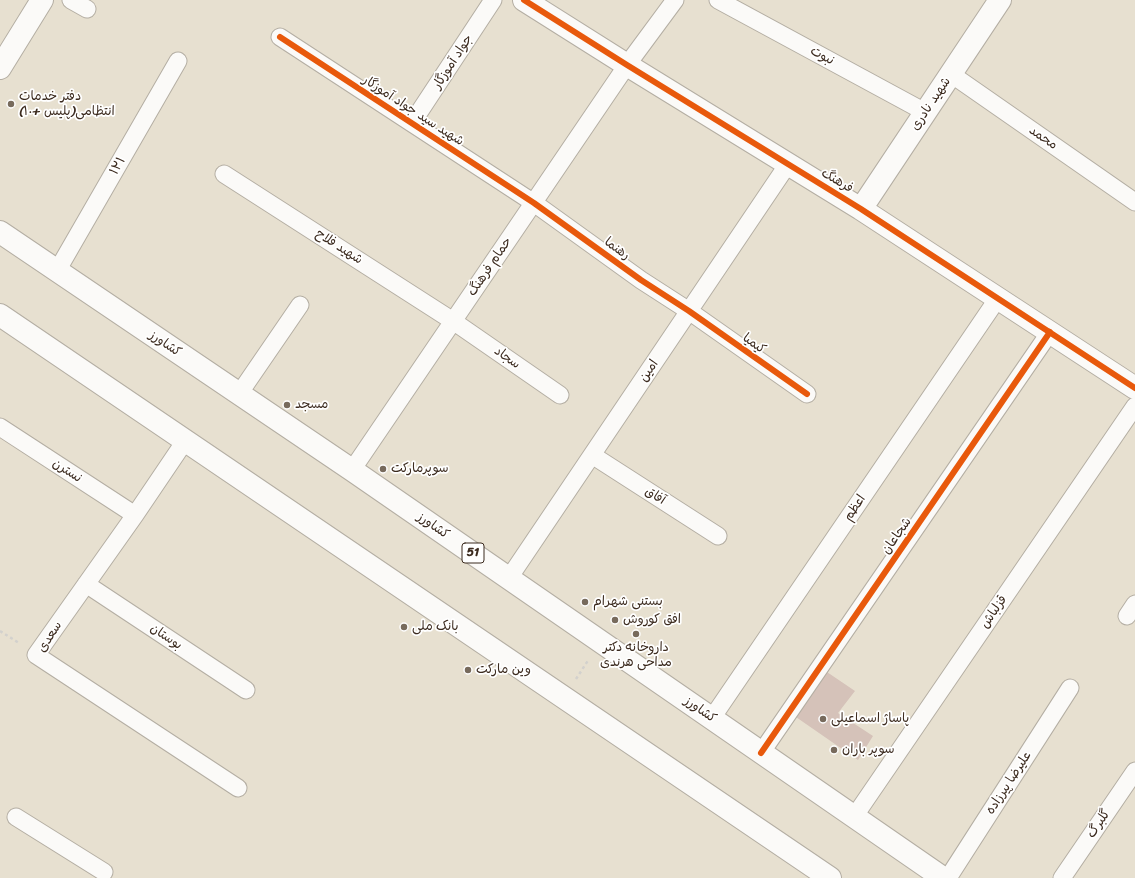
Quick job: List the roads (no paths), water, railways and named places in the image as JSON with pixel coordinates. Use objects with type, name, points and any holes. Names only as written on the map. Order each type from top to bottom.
[{"type":"main road","points":[[4,54],[42,0]]},
{"type":"main road","name":"فرهنگ","points":[[524,0],[861,209],[1135,388]]},
{"type":"main road","name":"شهید نادری","points":[[861,209],[1000,0]]},
{"type":"main road","name":"کشاورز","points":[[0,232],[352,470],[943,878]]},
{"type":"main road","points":[[0,315],[564,697],[822,876]]},
{"type":"street","points":[[71,0],[87,9]]},
{"type":"street","name":"جواد آموزگار","points":[[412,123],[493,0]]},
{"type":"street","name":"حمام فرهنگ","points":[[352,470],[627,65],[675,0]]},
{"type":"street","name":"نبوت","points":[[718,0],[925,112]]},
{"type":"street","name":"شهید سید جواد آموزگار","points":[[280,37],[534,203]]},
{"type":"street","name":"۱۲۱","points":[[57,271],[178,61]]},
{"type":"street","name":"محمد","points":[[951,74],[1135,202]]},
{"type":"street","name":"امین","points":[[509,578],[788,164]]},
{"type":"street","name":"شهید فلاح","points":[[224,174],[453,321]]},
{"type":"street","name":"رهنما","points":[[534,203],[642,280],[689,311]]},
{"type":"street","name":"اعظم","points":[[712,718],[998,298]]},
{"type":"street","points":[[239,394],[300,305]]},
{"type":"street","name":"کیمیا","points":[[689,311],[807,394]]},
{"type":"street","name":"سجاد","points":[[453,321],[560,395]]},
{"type":"street","name":"شجاعان","points":[[761,753],[1050,332]]},
{"type":"street","name":"قزلباش","points":[[854,817],[1135,406]]},
{"type":"street","name":"نسترن","points":[[0,427],[135,515]]},
{"type":"street","name":"سعدی","points":[[185,441],[135,515],[36,655],[238,788]]},
{"type":"street","name":"آفاق","points":[[592,455],[718,536]]},
{"type":"street","name":"بوستان","points":[[86,584],[246,690]]},
{"type":"street","name":"علیرضا پیرزاده","points":[[948,878],[1070,688]]},
{"type":"street","name":"گلبرگ","points":[[1062,878],[1135,771]]},
{"type":"street","points":[[16,817],[106,876]]},
{"type":"place","name":"دفتر خدمات انتظامی(پلیس +۱۰)","points":[[11,104]]},
{"type":"place","name":"مسجد","points":[[287,405]]},
{"type":"place","name":"سوپرمارکت","points":[[383,469]]},
{"type":"place","name":"بستنی شهرام","points":[[585,602]]},
{"type":"place","name":"افق کوروش","points":[[615,620]]},
{"type":"place","name":"بانک ملی","points":[[404,627]]},
{"type":"place","name":"داروخانه دکتر مداحی هرندی","points":[[636,634]]},
{"type":"place","name":"وین مارکت","points":[[468,670]]},
{"type":"place","name":"پاساژ اسماعیلی","points":[[823,719]]},
{"type":"place","name":"سوپر باران","points":[[834,750]]}]
